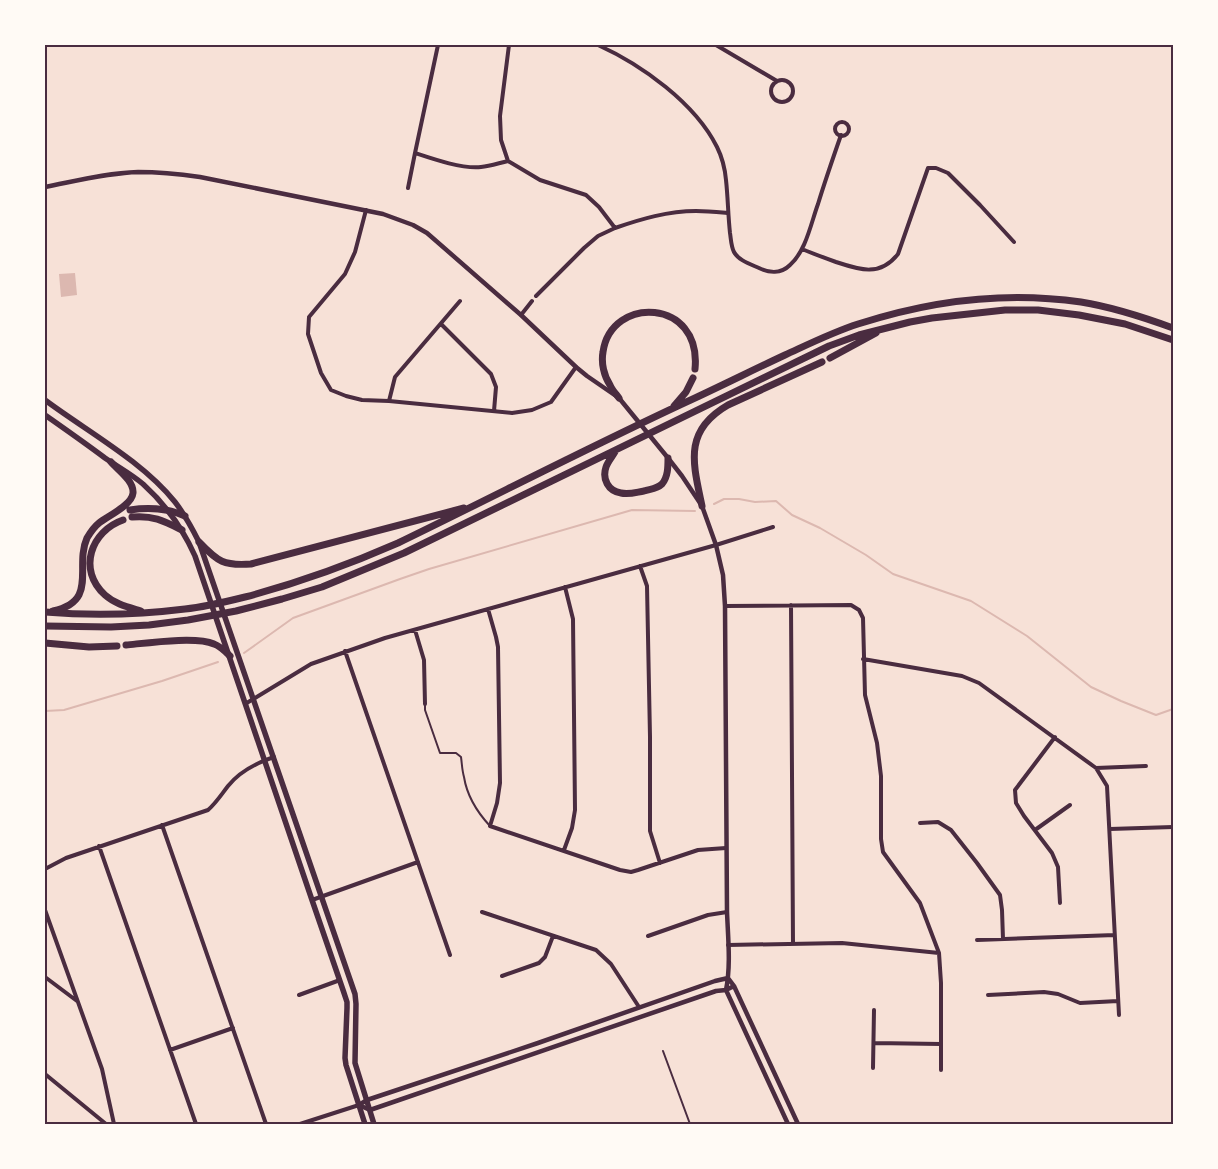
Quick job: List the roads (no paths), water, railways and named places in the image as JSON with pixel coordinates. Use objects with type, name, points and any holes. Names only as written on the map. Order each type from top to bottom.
[{"type":"highway","points":[[45,612],[93,615],[186,609],[278,588],[358,560],[398,543],[671,409],[836,332],[894,313],[933,305],[1004,297],[1038,298],[1081,302],[1128,312],[1173,328]]},
{"type":"highway","points":[[45,626],[111,627],[188,620],[236,611],[322,587],[404,554],[829,346],[885,328],[968,313],[1038,310],[1079,315],[1125,324],[1173,340]]},
{"type":"highway","points":[[619,398],[609,385],[604,373],[602,357],[604,346],[609,334],[616,325],[636,314],[655,312],[665,314],[683,326],[689,333],[696,351],[695,369]]},
{"type":"highway","points":[[830,358],[885,328]]},
{"type":"highway","points":[[702,506],[694,462],[697,438],[702,426],[716,412],[728,405],[822,362]]},
{"type":"highway","points":[[671,409],[686,392],[693,378]]},
{"type":"highway","points":[[617,450],[606,466],[605,478],[611,489],[622,494],[654,489],[662,484],[666,475],[668,458]]},
{"type":"highway","points":[[45,612],[65,607],[73,602],[82,585],[84,549],[92,530],[126,504],[132,496],[133,489],[130,482],[111,462]]},
{"type":"highway","points":[[199,542],[215,558],[223,562],[233,565],[251,564],[481,503]]},
{"type":"highway","points":[[182,530],[155,518],[131,514],[148,508],[166,509],[185,516]]},
{"type":"highway","points":[[99,523],[106,519],[122,516],[100,535],[94,545],[90,556],[91,573],[95,583],[107,597],[123,606],[148,612]]},
{"type":"highway","points":[[126,645],[189,641],[204,642],[222,648],[230,656]]},
{"type":"highway","points":[[45,643],[89,647],[117,646]]},
{"type":"main road","points":[[46,403],[134,463],[164,490],[185,516],[199,542],[355,994],[355,1063],[374,1124]]},
{"type":"main road","points":[[45,415],[128,472],[142,484],[166,509],[182,530],[195,556],[347,1002],[346,1065],[365,1124]]},
{"type":"street","points":[[408,188],[438,45]]},
{"type":"street","points":[[509,45],[500,116],[501,140],[508,161],[540,180],[586,195],[615,228]]},
{"type":"street","points":[[598,45],[644,72],[666,88],[686,105],[703,125],[718,148],[723,163],[734,252],[740,258],[767,272],[775,272],[790,266],[802,250],[841,135]]},
{"type":"street","points":[[716,45],[777,81],[785,80],[791,84],[793,94],[790,100],[780,102],[774,98],[771,88],[777,81]]},
{"type":"street","points":[[415,153],[438,161],[480,168],[508,161]]},
{"type":"street","points":[[802,250],[856,269],[878,269],[891,262],[898,254],[928,168],[936,168],[948,173],[1014,242]]},
{"type":"street","points":[[45,187],[118,174],[170,173],[200,177],[366,210],[399,220],[427,233],[521,315],[586,376],[619,398],[668,458],[702,506],[716,545],[723,575],[725,606],[728,945],[726,990],[788,1124]]},
{"type":"street","points":[[366,210],[355,252],[345,274],[309,318],[308,334],[321,374],[331,390],[362,400],[512,413],[532,410],[550,402],[576,367]]},
{"type":"street","points":[[536,296],[584,248],[598,236],[615,228],[637,220],[666,214],[695,211],[728,213]]},
{"type":"street","points":[[390,401],[395,377],[460,301]]},
{"type":"street","points":[[521,315],[532,301]]},
{"type":"street","points":[[441,324],[492,374],[496,387],[494,411]]},
{"type":"street","points":[[245,704],[311,664],[345,651],[385,638],[716,545],[772,527]]},
{"type":"street","points":[[640,566],[647,586],[650,831],[660,863]]},
{"type":"street","points":[[564,850],[572,828],[575,810],[573,619],[565,587]]},
{"type":"street","points":[[791,605],[793,943]]},
{"type":"street","points":[[725,606],[851,605],[859,610],[863,618],[865,695],[881,776],[881,839],[883,852],[920,903],[939,953],[941,1070]]},
{"type":"street","points":[[488,609],[498,647],[500,783],[497,803],[490,826],[620,870],[631,872],[698,850],[726,848]]},
{"type":"street","points":[[414,630],[424,660],[425,704]]},
{"type":"street","points":[[345,651],[450,955]]},
{"type":"street","points":[[864,658],[962,676],[979,683],[1096,768],[1107,786],[1119,1015]]},
{"type":"street","points":[[1055,737],[1015,790],[1016,803],[1052,853],[1058,867],[1060,903]]},
{"type":"street","points":[[45,869],[66,858],[99,846],[208,810],[216,803],[228,785],[240,774],[249,767],[274,757]]},
{"type":"street","points":[[1096,768],[1146,766]]},
{"type":"street","points":[[1035,830],[1070,805]]},
{"type":"street","points":[[920,823],[938,822],[951,830],[1000,895],[1003,939]]},
{"type":"street","points":[[162,825],[266,1124]]},
{"type":"street","points":[[1110,829],[1173,827]]},
{"type":"street","points":[[99,846],[196,1124]]},
{"type":"street","points":[[312,900],[418,862]]},
{"type":"street","points":[[45,910],[102,1069],[114,1124]]},
{"type":"street","points":[[482,912],[596,950],[611,964],[639,1007]]},
{"type":"street","points":[[648,936],[708,915],[727,912]]},
{"type":"street","points":[[977,940],[1114,935]]},
{"type":"street","points":[[502,976],[539,962],[546,957],[553,936]]},
{"type":"street","points":[[728,945],[842,943],[939,953]]},
{"type":"street","points":[[45,977],[77,1002]]},
{"type":"street","points":[[300,1124],[728,978]]},
{"type":"street","points":[[728,978],[734,986],[798,1124]]},
{"type":"street","points":[[299,995],[340,980]]},
{"type":"street","points":[[360,1105],[370,1110],[734,986]]},
{"type":"street","points":[[988,995],[1044,992],[1058,994],[1080,1003],[1118,1001]]},
{"type":"street","points":[[873,1068],[874,1010]]},
{"type":"street","points":[[170,1050],[233,1028]]},
{"type":"street","points":[[874,1044],[941,1044]]},
{"type":"street","points":[[45,1074],[106,1124]]},
{"type":"lane","points":[[425,704],[425,710],[440,753],[456,753],[461,757],[463,776],[470,796],[478,812],[490,826]]},
{"type":"lane","points":[[663,1051],[690,1124]]},
{"type":"waterway","points":[[714,504],[724,499],[755,502],[776,501],[792,515],[820,528],[866,555],[893,574],[971,601],[1027,636],[1091,687],[1156,715],[1173,709]]},
{"type":"waterway","points":[[244,653],[293,618],[429,569],[632,510],[695,511]]},
{"type":"waterway","points":[[45,711],[64,710],[218,662]]}]
